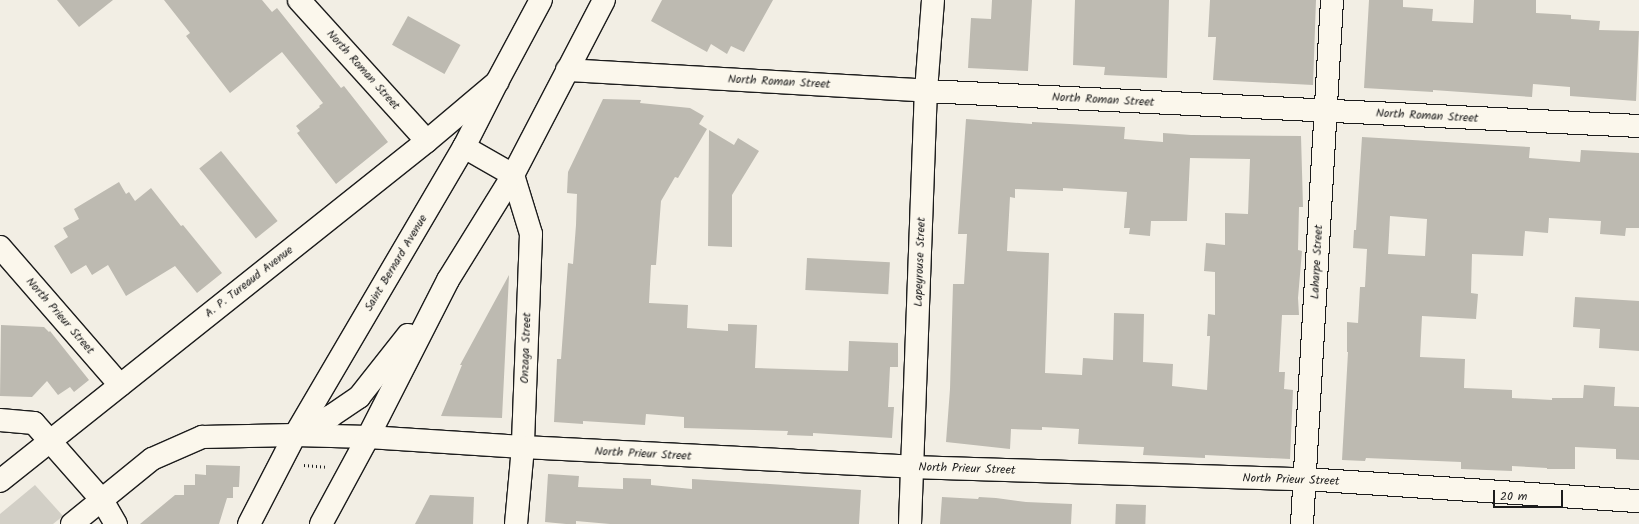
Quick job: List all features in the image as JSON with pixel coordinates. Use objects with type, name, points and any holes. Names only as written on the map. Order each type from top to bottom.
[{"type":"street","name":"North Roman Street","points":[[299,0],[426,141]]},
{"type":"street","name":"Saint Bernard Avenue","points":[[249,524],[295,435],[464,148],[541,0]]},
{"type":"street","points":[[321,524],[448,280],[513,174],[604,0]]},
{"type":"street","name":"Lapeyrouse Street","points":[[910,524],[926,91],[934,0]]},
{"type":"street","name":"Laharpe Street","points":[[1302,524],[1332,0]]},
{"type":"street","name":"North Roman Street","points":[[567,70],[926,91],[1639,126]]},
{"type":"street","name":"A. P. Tureaud Avenue","points":[[0,481],[426,141],[497,82]]},
{"type":"street","points":[[464,148],[513,174]]},
{"type":"street","name":"Onzaga Street","points":[[513,174],[531,234],[523,448],[516,524]]},
{"type":"street","name":"North Prieur Street","points":[[0,247],[120,384]]},
{"type":"street","points":[[72,524],[152,459],[202,437],[295,435],[331,416],[359,397],[391,358],[448,280]]},
{"type":"street","points":[[0,420],[34,423],[102,500],[116,524]]},
{"type":"street","name":"North Prieur Street","points":[[295,435],[368,436],[523,448],[913,468],[1305,479],[1639,501]]},
{"type":"path","points":[[300,465],[327,467]]},
{"type":"shaded area","points":[[35,485],[63,516],[53,524],[0,524],[0,514]]},
{"type":"building","points":[[57,0],[113,0],[79,27]]},
{"type":"building","points":[[164,0],[262,0],[272,12],[277,8],[341,88],[344,86],[388,142],[336,184],[297,133],[300,131],[296,126],[323,103],[282,52],[230,93],[186,36],[190,33]]},
{"type":"building","points":[[662,0],[773,0],[744,52],[731,46],[727,54],[711,44],[707,52],[651,21]]},
{"type":"building","points":[[992,0],[1032,0],[1028,71],[968,68],[971,18],[991,19]]},
{"type":"building","points":[[1075,0],[1169,0],[1167,78],[1104,75],[1105,67],[1073,65]]},
{"type":"building","points":[[1210,0],[1316,0],[1313,85],[1213,80],[1216,37],[1208,37]]},
{"type":"building","points":[[1369,0],[1403,0],[1403,7],[1433,9],[1432,21],[1473,23],[1474,0],[1536,0],[1536,13],[1571,15],[1571,19],[1600,21],[1599,30],[1639,31],[1636,101],[1570,96],[1570,87],[1533,84],[1532,97],[1433,90],[1433,92],[1364,88]]},
{"type":"building","points":[[408,16],[460,45],[444,74],[392,45]]},
{"type":"building","points":[[603,99],[641,100],[640,103],[690,108],[704,116],[699,124],[707,129],[678,178],[675,177],[661,201],[656,265],[651,265],[649,303],[688,305],[687,328],[728,331],[728,324],[757,325],[755,368],[848,371],[849,341],[898,343],[898,367],[890,367],[888,407],[894,407],[892,438],[813,433],[813,436],[787,435],[788,431],[684,428],[684,417],[646,414],[645,425],[583,421],[583,424],[554,422],[557,359],[561,359],[568,263],[573,264],[576,225],[577,194],[567,193],[568,172]]},
{"type":"building","points":[[966,119],[1032,124],[1032,122],[1125,127],[1124,139],[1163,142],[1163,133],[1191,135],[1301,136],[1303,207],[1299,207],[1298,250],[1302,251],[1298,298],[1299,315],[1282,315],[1279,372],[1285,372],[1284,389],[1293,390],[1290,459],[1205,455],[1205,458],[1143,455],[1144,447],[1078,444],[1079,429],[1042,427],[1042,430],[1011,429],[1010,449],[946,442],[950,389],[953,284],[964,284],[967,234],[958,234]],"holes":[[[1190,158],[1250,159],[1248,214],[1225,213],[1225,245],[1206,243],[1204,271],[1215,272],[1215,315],[1208,314],[1207,336],[1210,336],[1207,390],[1172,386],[1173,364],[1143,362],[1144,314],[1114,313],[1113,360],[1083,358],[1082,375],[1045,373],[1049,253],[1007,251],[1010,197],[1015,198],[1015,189],[1063,191],[1063,188],[1127,192],[1124,228],[1130,228],[1129,234],[1150,236],[1151,221],[1187,221]]]},
{"type":"building","points":[[709,130],[734,145],[738,138],[759,151],[732,195],[732,247],[708,246]]},
{"type":"building","points":[[1362,137],[1530,147],[1529,158],[1580,162],[1581,150],[1639,153],[1639,228],[1626,228],[1625,236],[1600,234],[1601,221],[1549,218],[1548,233],[1525,231],[1523,256],[1472,254],[1471,293],[1478,294],[1476,319],[1422,316],[1420,357],[1465,359],[1464,388],[1512,390],[1512,398],[1552,400],[1552,398],[1583,398],[1584,385],[1615,387],[1614,406],[1639,407],[1639,460],[1616,459],[1616,449],[1575,447],[1575,469],[1547,469],[1512,466],[1512,471],[1461,469],[1461,462],[1366,458],[1365,461],[1342,460],[1348,352],[1347,322],[1358,323],[1360,287],[1365,287],[1367,249],[1353,248],[1354,230],[1356,230]],"holes":[[[1390,216],[1427,219],[1425,256],[1388,254]]]},
{"type":"building","points":[[221,151],[278,221],[256,239],[199,169]]},
{"type":"building","points":[[119,182],[126,194],[129,192],[135,201],[151,188],[181,226],[183,225],[222,273],[197,293],[175,266],[126,296],[108,265],[92,275],[86,265],[71,274],[54,246],[68,237],[63,228],[79,219],[74,209]]},
{"type":"building","points":[[807,258],[890,262],[888,294],[805,290]]},
{"type":"building","points":[[509,275],[502,418],[441,416],[462,365],[460,365]]},
{"type":"building","points":[[1575,297],[1639,301],[1639,351],[1599,348],[1600,329],[1573,327]]},
{"type":"building","points":[[1,325],[44,327],[49,332],[50,331],[89,380],[74,392],[70,387],[58,395],[47,381],[32,397],[0,396]]},
{"type":"building","points":[[206,465],[240,466],[239,487],[233,487],[233,498],[227,498],[219,524],[140,524],[175,495],[184,495],[184,485],[195,485],[195,474],[206,475]]},
{"type":"building","points":[[548,474],[579,476],[578,487],[623,489],[623,478],[651,479],[651,485],[692,489],[692,479],[861,490],[859,524],[610,524],[576,521],[576,524],[566,524],[545,522]]},
{"type":"building","points":[[430,495],[474,497],[473,524],[415,524]]},
{"type":"building","points":[[942,497],[978,499],[979,497],[1026,502],[1072,504],[1071,524],[940,524]]},
{"type":"building","points":[[1116,504],[1146,505],[1145,524],[1115,524]]}]
